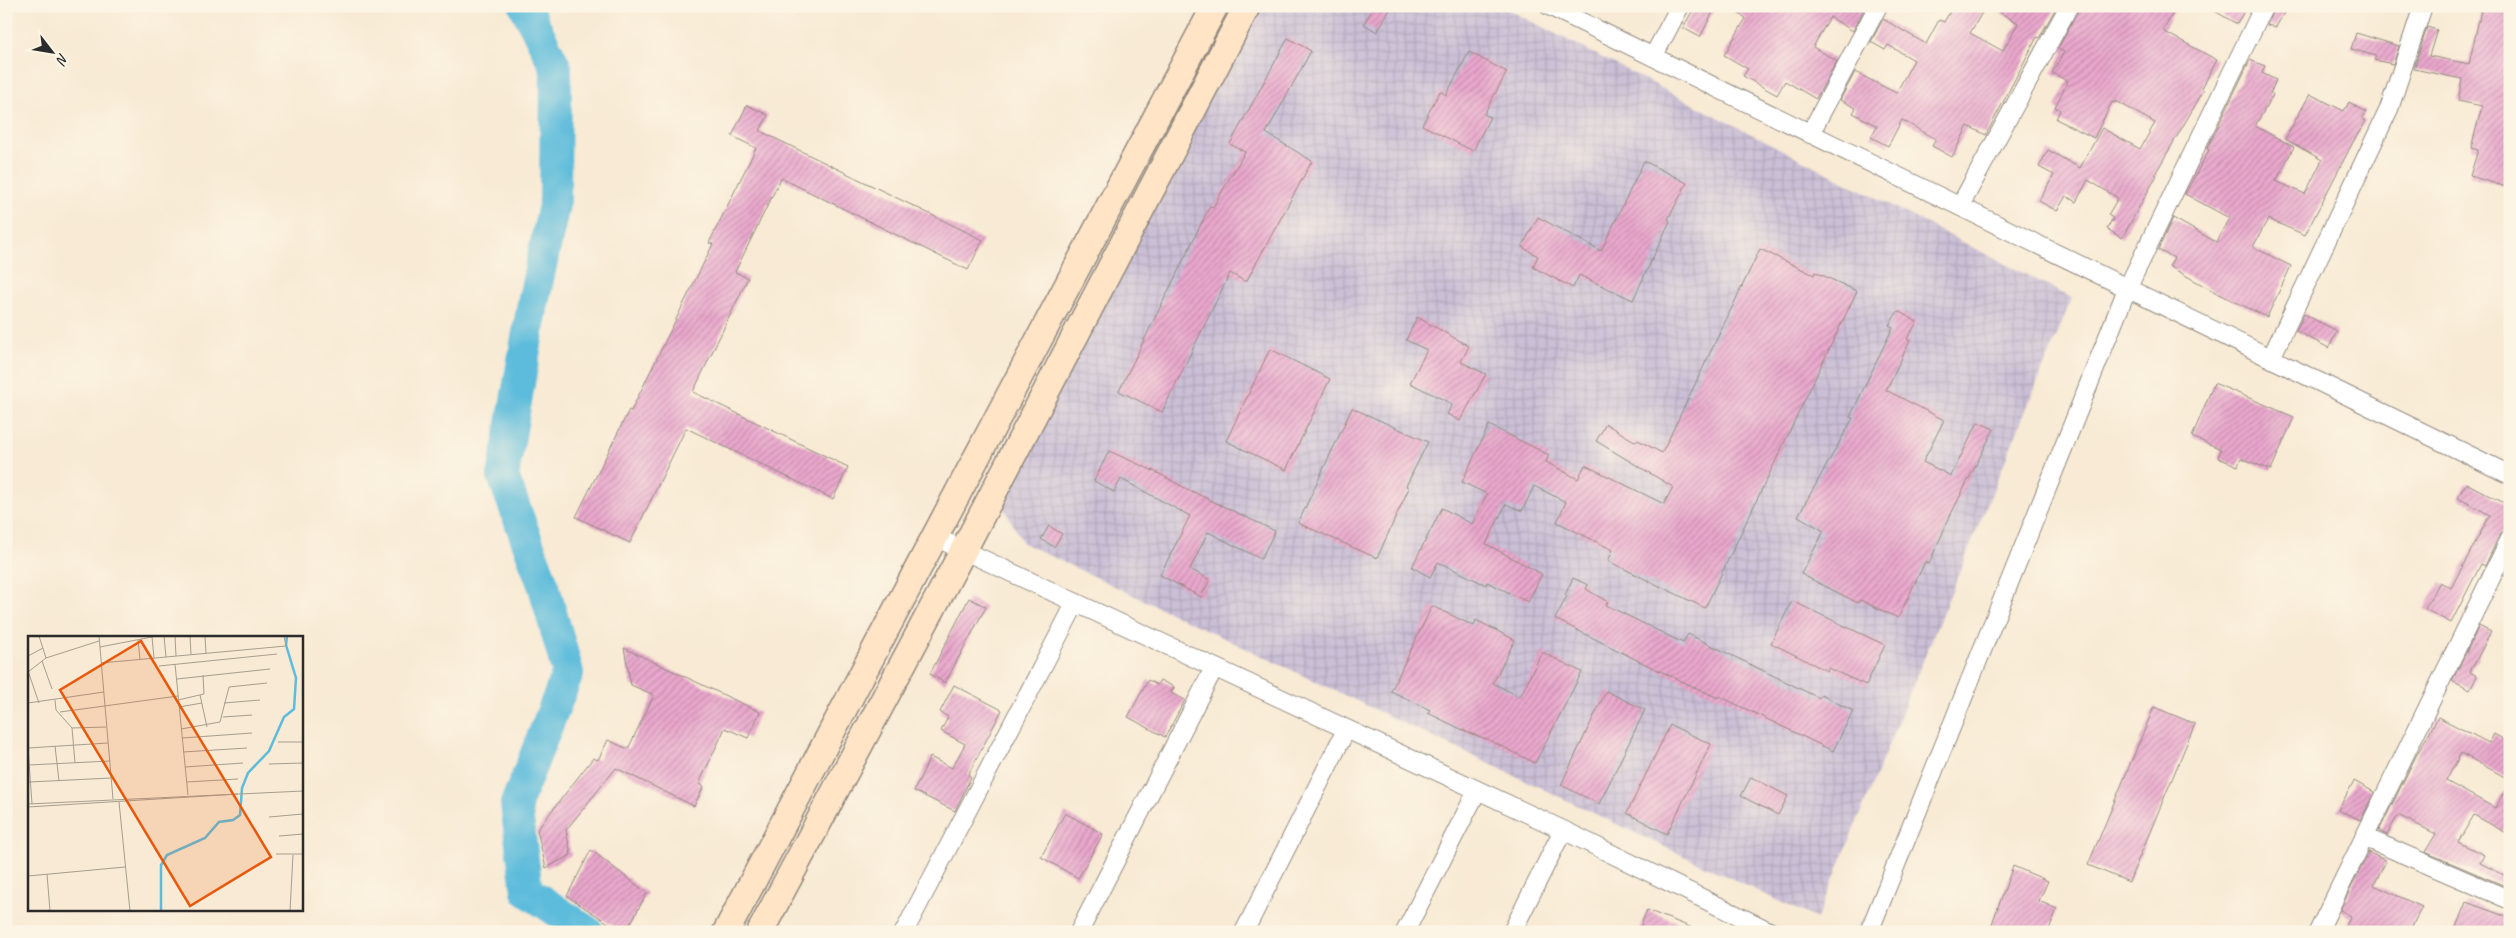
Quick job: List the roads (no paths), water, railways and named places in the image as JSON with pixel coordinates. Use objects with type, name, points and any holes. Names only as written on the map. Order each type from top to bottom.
[{"type":"street","points":[[726,932],[1215,6]]},
{"type":"street","points":[[760,932],[963,551],[1247,6]]},
{"type":"street","points":[[1549,6],[2510,475]]},
{"type":"street","points":[[1653,57],[1680,6]]},
{"type":"street","points":[[1810,134],[1878,6]]},
{"type":"street","points":[[1960,206],[2069,6]]},
{"type":"street","points":[[1869,932],[2128,289],[2264,6]]},
{"type":"street","points":[[2271,358],[2389,109],[2423,6]]},
{"type":"street","points":[[935,537],[1075,604],[1563,830],[1752,928],[1771,932]]},
{"type":"street","points":[[2318,932],[2510,539]]},
{"type":"street","points":[[904,932],[1075,604]]},
{"type":"street","points":[[1079,932],[1214,668]]},
{"type":"street","points":[[1244,932],[1346,730]]},
{"type":"street","points":[[1405,932],[1477,791]]},
{"type":"street","points":[[1512,932],[1563,830]]},
{"type":"street","points":[[2364,837],[2510,900]]},
{"type":"waterway","points":[[525,6],[556,68],[555,200],[533,303],[503,476],[544,587],[568,673],[516,804],[527,891],[588,932]]}]
